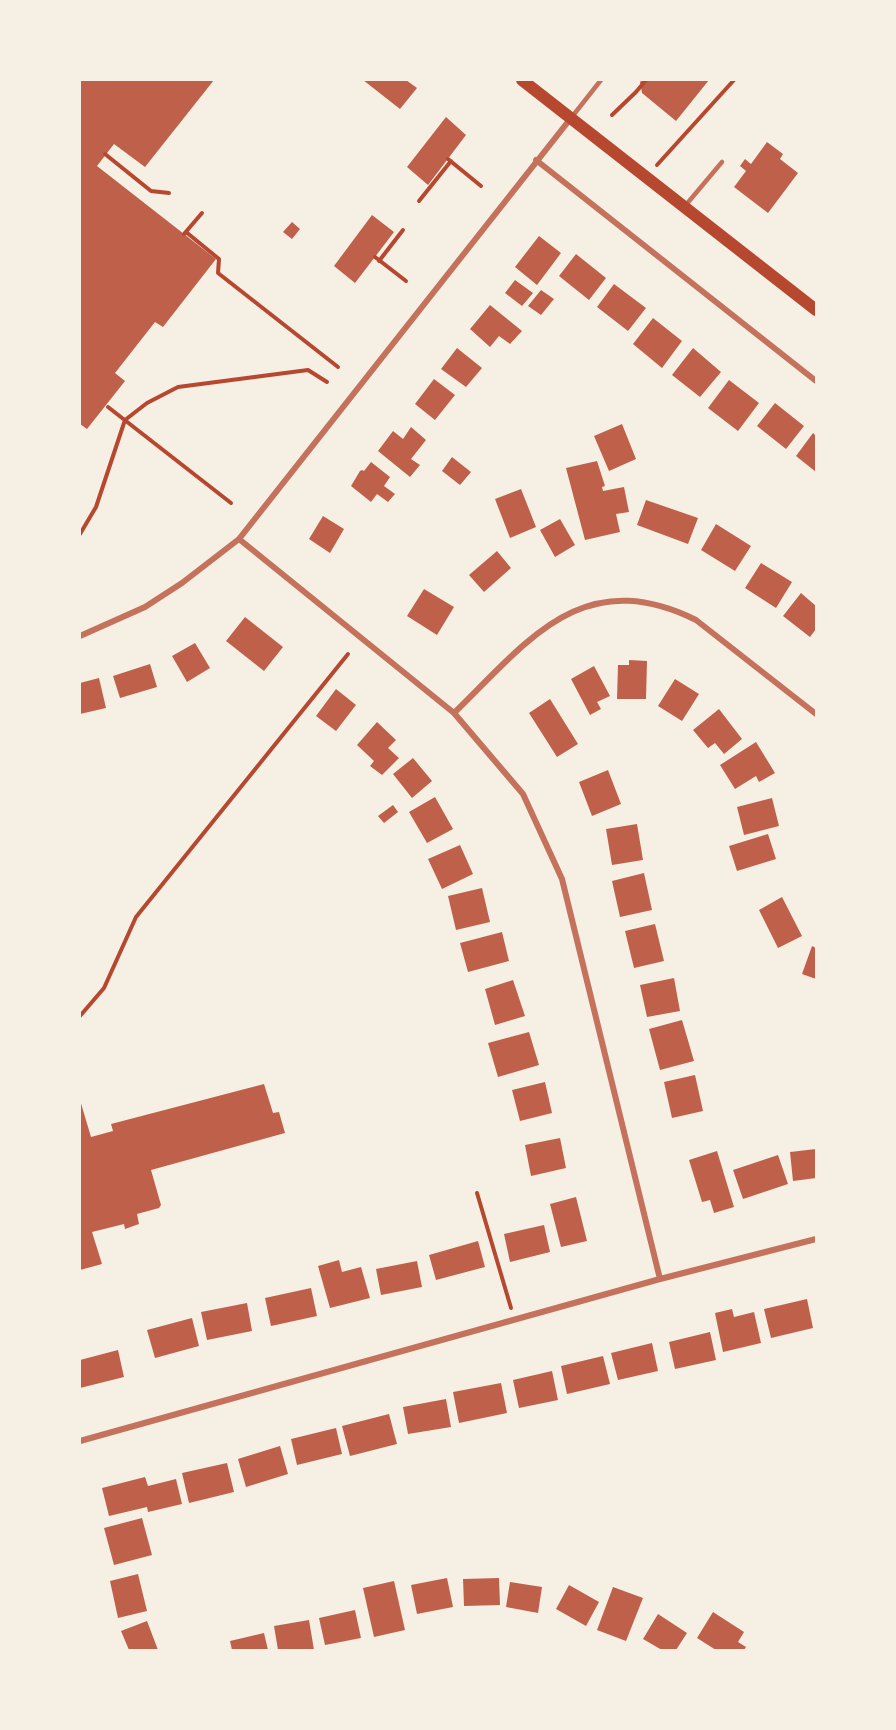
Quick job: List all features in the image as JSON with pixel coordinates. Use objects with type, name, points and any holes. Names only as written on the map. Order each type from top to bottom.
[{"type":"main road","points":[[522,80],[816,310]]},
{"type":"street","points":[[80,636],[145,607],[182,583],[239,539],[571,118]]},
{"type":"street","points":[[536,160],[816,381]]},
{"type":"street","points":[[239,539],[454,713],[523,794],[562,879],[660,1280]]},
{"type":"street","points":[[454,713],[527,640],[549,624],[575,610],[598,603],[622,600],[674,609],[696,620],[816,714]]},
{"type":"street","points":[[80,1441],[816,1239]]},
{"type":"lane","points":[[571,118],[601,80]]},
{"type":"lane","points":[[684,207],[722,162]]},
{"type":"path","points":[[612,115],[646,80]]},
{"type":"path","points":[[646,177],[735,80]]},
{"type":"path","points":[[105,154],[151,191],[169,193]]},
{"type":"path","points":[[419,201],[449,160],[481,186]]},
{"type":"path","points":[[202,213],[185,233],[219,259],[218,273],[338,367]]},
{"type":"path","points":[[403,230],[377,259],[406,281]]},
{"type":"path","points":[[80,534],[96,507],[125,420],[147,403],[177,387],[308,370],[327,382]]},
{"type":"path","points":[[108,407],[231,503]]},
{"type":"path","points":[[80,1016],[104,988],[136,917],[348,654]]},
{"type":"path","points":[[477,1193],[515,1320]]},
{"type":"building","points":[[80,80],[214,80],[145,167],[114,144],[97,166],[216,259],[163,327],[155,322],[115,373],[125,381],[87,429],[80,424]]},
{"type":"building","points":[[363,80],[406,80],[417,88],[400,109]]},
{"type":"building","points":[[642,80],[709,80],[676,121],[642,93],[640,82]]},
{"type":"building","points":[[446,117],[466,135],[428,185],[407,167]]},
{"type":"building","points":[[767,142],[783,154],[780,159],[798,173],[768,213],[734,187],[746,171],[740,166],[745,159],[751,164]]},
{"type":"building","points":[[372,215],[394,232],[355,283],[334,266]]},
{"type":"building","points":[[292,222],[300,229],[292,239],[283,232]]},
{"type":"building","points":[[539,236],[561,253],[537,285],[515,267]]},
{"type":"building","points":[[576,254],[606,278],[589,300],[559,276]]},
{"type":"building","points":[[515,280],[533,293],[522,306],[505,293]]},
{"type":"building","points":[[614,284],[646,308],[628,331],[597,307]]},
{"type":"building","points":[[541,290],[554,299],[541,315],[528,306]]},
{"type":"building","points":[[490,305],[522,331],[510,344],[499,336],[490,347],[470,329]]},
{"type":"building","points":[[653,318],[682,341],[662,368],[633,344]]},
{"type":"building","points":[[457,348],[482,368],[466,387],[441,369]]},
{"type":"building","points":[[693,348],[721,372],[700,397],[672,375]]},
{"type":"building","points":[[434,379],[455,395],[435,420],[415,404]]},
{"type":"building","points":[[729,380],[759,403],[738,431],[708,408]]},
{"type":"building","points":[[775,403],[804,426],[786,449],[757,426]]},
{"type":"building","points":[[622,424],[636,459],[609,471],[594,436]]},
{"type":"building","points":[[411,427],[426,440],[411,459],[420,465],[410,477],[378,451],[393,431],[403,439]]},
{"type":"building","points":[[813,433],[816,436],[816,472],[796,456]]},
{"type":"building","points":[[452,457],[471,472],[460,485],[442,471]]},
{"type":"building","points":[[597,461],[605,486],[602,487],[603,491],[624,487],[629,512],[616,514],[620,532],[585,540],[566,468]]},
{"type":"building","points":[[371,462],[390,477],[384,486],[395,494],[388,502],[377,494],[371,502],[351,486],[360,471],[364,471]]},
{"type":"building","points":[[521,489],[536,527],[510,538],[495,499]]},
{"type":"building","points":[[646,500],[698,518],[688,544],[637,525]]},
{"type":"building","points":[[323,516],[344,529],[330,553],[309,539]]},
{"type":"building","points":[[560,519],[575,545],[555,557],[540,530]]},
{"type":"building","points":[[716,524],[751,546],[735,571],[701,550]]},
{"type":"building","points":[[497,551],[511,568],[484,592],[469,575]]},
{"type":"building","points":[[761,563],[792,582],[776,608],[745,588]]},
{"type":"building","points":[[424,589],[454,607],[437,635],[407,616]]},
{"type":"building","points":[[801,593],[816,606],[816,629],[810,637],[783,616]]},
{"type":"building","points":[[245,617],[283,647],[264,671],[226,641]]},
{"type":"building","points":[[195,643],[210,668],[187,682],[172,656]]},
{"type":"building","points":[[629,660],[647,661],[646,699],[617,699],[618,665],[629,665]]},
{"type":"building","points":[[150,664],[157,687],[120,698],[113,676]]},
{"type":"building","points":[[594,666],[610,696],[597,702],[601,709],[590,715],[571,679]]},
{"type":"building","points":[[99,678],[106,708],[80,714],[80,683]]},
{"type":"building","points":[[675,679],[699,694],[682,721],[658,706]]},
{"type":"building","points":[[336,689],[356,705],[336,731],[316,716]]},
{"type":"building","points":[[550,699],[578,744],[557,757],[529,713]]},
{"type":"building","points":[[719,709],[742,739],[724,754],[715,743],[708,748],[693,730]]},
{"type":"building","points":[[377,722],[396,740],[388,748],[399,758],[382,775],[370,766],[374,761],[357,745]]},
{"type":"building","points":[[756,742],[775,773],[759,782],[756,776],[735,789],[720,765]]},
{"type":"building","points":[[413,758],[432,781],[412,798],[393,774]]},
{"type":"building","points":[[608,770],[621,804],[592,816],[579,782]]},
{"type":"building","points":[[435,797],[453,829],[427,843],[409,812]]},
{"type":"building","points":[[772,798],[779,826],[744,835],[737,807]]},
{"type":"building","points":[[393,805],[398,812],[384,823],[378,816]]},
{"type":"building","points":[[637,824],[643,860],[612,865],[606,829]]},
{"type":"building","points":[[768,834],[776,859],[737,871],[729,846]]},
{"type":"building","points":[[460,845],[473,874],[442,889],[428,859]]},
{"type":"building","points":[[644,873],[652,910],[620,917],[612,881]]},
{"type":"building","points":[[482,888],[490,922],[456,930],[448,896]]},
{"type":"building","points":[[782,897],[802,936],[778,948],[759,910]]},
{"type":"building","points":[[655,924],[664,961],[634,968],[625,931]]},
{"type":"building","points":[[502,932],[509,961],[468,972],[460,943]]},
{"type":"building","points":[[812,946],[816,948],[816,979],[802,974]]},
{"type":"building","points":[[674,978],[680,1011],[647,1017],[640,985]]},
{"type":"building","points":[[513,980],[525,1016],[495,1025],[485,989]]},
{"type":"building","points":[[682,1020],[694,1061],[660,1070],[649,1029]]},
{"type":"building","points":[[529,1032],[539,1065],[498,1077],[488,1043]]},
{"type":"building","points":[[695,1075],[703,1111],[672,1118],[664,1082]]},
{"type":"building","points":[[545,1082],[552,1113],[520,1121],[512,1090]]},
{"type":"building","points":[[264,1084],[273,1113],[279,1112],[285,1133],[151,1170],[161,1205],[159,1208],[137,1214],[139,1224],[125,1229],[124,1224],[92,1232],[102,1264],[80,1270],[80,1100],[91,1137],[113,1131],[111,1124]]},
{"type":"building","points":[[560,1138],[566,1168],[531,1176],[525,1145]]},
{"type":"building","points":[[816,1149],[816,1178],[793,1181],[790,1152]]},
{"type":"building","points":[[717,1151],[734,1207],[714,1213],[710,1200],[702,1202],[689,1160]]},
{"type":"building","points":[[778,1155],[788,1184],[743,1199],[733,1170]]},
{"type":"building","points":[[576,1197],[587,1241],[561,1247],[550,1204]]},
{"type":"building","points":[[544,1225],[550,1252],[510,1262],[504,1234]]},
{"type":"building","points":[[478,1241],[485,1267],[436,1280],[429,1255]]},
{"type":"building","points":[[339,1260],[342,1272],[361,1267],[370,1298],[330,1308],[318,1266]]},
{"type":"building","points":[[417,1261],[422,1287],[381,1295],[376,1269]]},
{"type":"building","points":[[311,1288],[317,1316],[271,1326],[265,1298]]},
{"type":"building","points":[[807,1299],[813,1328],[771,1338],[764,1309]]},
{"type":"building","points":[[247,1303],[252,1331],[207,1340],[201,1312]]},
{"type":"building","points":[[732,1309],[734,1317],[754,1312],[761,1343],[723,1352],[715,1313]]},
{"type":"building","points":[[192,1318],[199,1346],[155,1358],[147,1330]]},
{"type":"building","points":[[710,1332],[716,1360],[675,1369],[669,1342]]},
{"type":"building","points":[[652,1343],[658,1371],[618,1380],[611,1353]]},
{"type":"building","points":[[118,1350],[124,1377],[80,1388],[80,1360]]},
{"type":"building","points":[[603,1356],[610,1384],[567,1394],[561,1366]]},
{"type":"building","points":[[552,1371],[558,1400],[519,1408],[513,1380]]},
{"type":"building","points":[[501,1383],[507,1413],[459,1423],[453,1392]]},
{"type":"building","points":[[446,1399],[451,1427],[408,1434],[403,1407]]},
{"type":"building","points":[[389,1414],[397,1444],[350,1456],[342,1426]]},
{"type":"building","points":[[336,1428],[342,1454],[297,1465],[291,1439]]},
{"type":"building","points":[[280,1446],[288,1474],[246,1487],[238,1459]]},
{"type":"building","points":[[227,1463],[234,1492],[189,1503],[182,1473]]},
{"type":"building","points":[[145,1477],[148,1486],[176,1479],[182,1504],[148,1512],[147,1507],[109,1516],[102,1488]]},
{"type":"building","points":[[142,1518],[152,1555],[114,1565],[104,1528]]},
{"type":"building","points":[[138,1574],[147,1611],[118,1618],[110,1581]]},
{"type":"building","points":[[447,1578],[453,1607],[417,1614],[411,1585]]},
{"type":"building","points":[[499,1578],[500,1605],[464,1606],[463,1579]]},
{"type":"building","points":[[394,1581],[405,1630],[374,1637],[363,1588]]},
{"type":"building","points":[[510,1582],[542,1587],[538,1613],[506,1607]]},
{"type":"building","points":[[569,1585],[599,1602],[586,1626],[556,1609]]},
{"type":"building","points":[[613,1587],[643,1598],[626,1641],[597,1630]]},
{"type":"building","points":[[355,1610],[361,1638],[325,1645],[319,1618]]},
{"type":"building","points":[[713,1612],[744,1632],[738,1642],[746,1647],[744,1650],[716,1650],[697,1638]]},
{"type":"building","points":[[658,1614],[687,1633],[676,1650],[662,1650],[643,1639]]},
{"type":"building","points":[[309,1620],[314,1650],[278,1650],[274,1626]]},
{"type":"building","points":[[147,1621],[158,1650],[129,1650],[121,1631]]},
{"type":"building","points":[[264,1633],[268,1650],[232,1650],[230,1641]]}]
